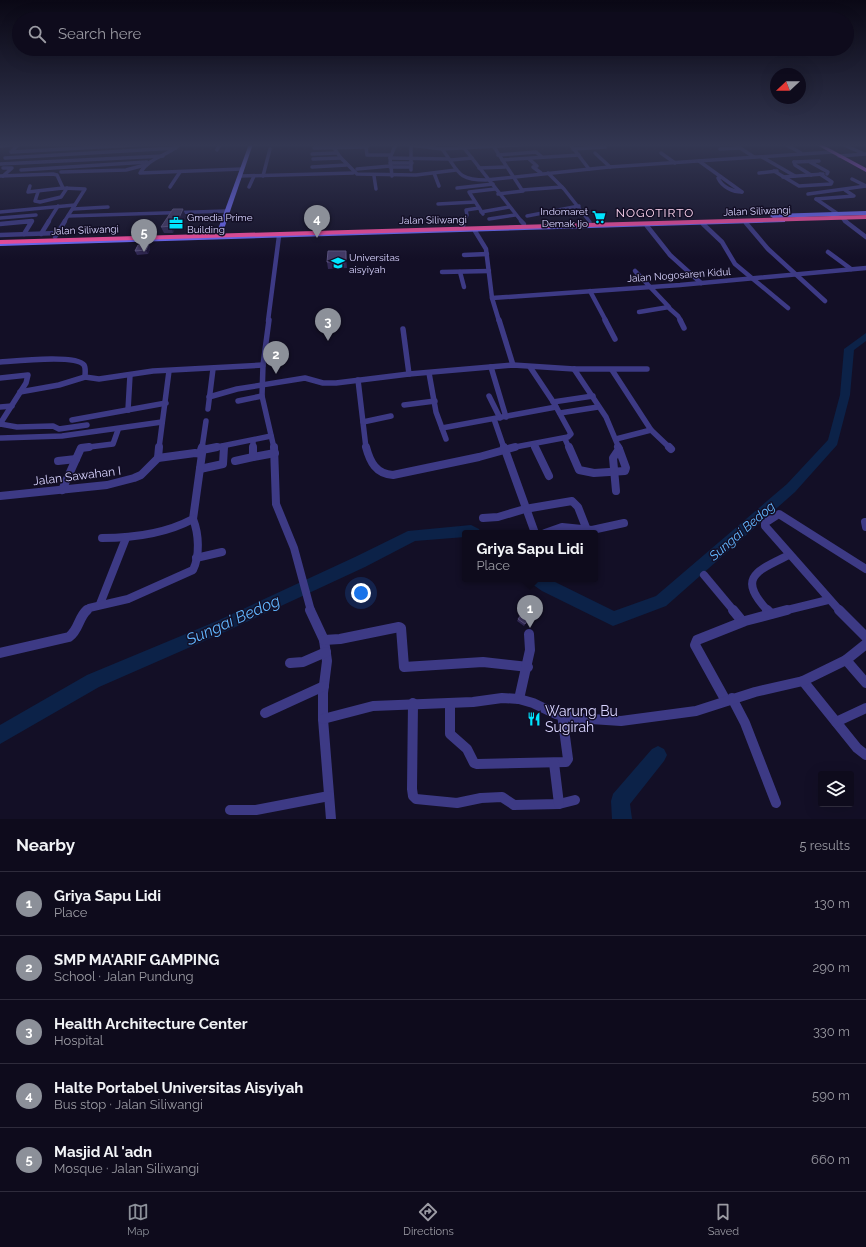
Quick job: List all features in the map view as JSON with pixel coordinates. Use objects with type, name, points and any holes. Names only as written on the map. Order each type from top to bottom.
[{"type":"highway","name":"Jalan Siliwangi","points":[[0,240],[257,232],[662,223],[866,215]]},
{"type":"highway","name":"Jalan Siliwangi","points":[[49,238],[238,236],[509,230],[620,224]]},
{"type":"street","points":[[60,182],[63,188]]},
{"type":"street","points":[[170,187],[173,182]]},
{"type":"street","points":[[220,232],[238,182]]},
{"type":"street","points":[[249,187],[251,182]]},
{"type":"street","points":[[375,182],[376,189]]},
{"type":"street","points":[[438,182],[439,186]]},
{"type":"street","points":[[517,182],[523,191]]},
{"type":"street","points":[[557,182],[590,222]]},
{"type":"street","points":[[721,182],[733,192],[742,192],[729,182]]},
{"type":"street","points":[[792,182],[799,186],[831,184],[832,182]]},
{"type":"street","points":[[810,182],[814,185]]},
{"type":"street","points":[[457,188],[493,184],[498,194],[524,224]]},
{"type":"street","points":[[533,184],[538,190]]},
{"type":"street","points":[[30,186],[28,192],[63,188],[85,189],[68,216],[49,238]]},
{"type":"street","points":[[838,214],[808,193],[845,190],[848,188],[866,186]]},
{"type":"street","points":[[498,194],[562,187]]},
{"type":"street","points":[[38,192],[35,202],[61,197],[68,188]]},
{"type":"street","points":[[481,211],[469,192],[495,189]]},
{"type":"street","points":[[816,199],[854,196],[845,190]]},
{"type":"street","points":[[438,204],[475,202]]},
{"type":"street","points":[[49,238],[58,206]]},
{"type":"street","points":[[0,212],[58,206],[108,207]]},
{"type":"street","points":[[527,216],[578,206]]},
{"type":"street","points":[[464,226],[464,221],[467,215],[466,210],[481,211],[509,207]]},
{"type":"street","points":[[24,234],[42,208]]},
{"type":"street","points":[[68,216],[227,211]]},
{"type":"street","points":[[620,224],[838,214],[866,215]]},
{"type":"street","points":[[0,218],[36,215]]},
{"type":"street","points":[[488,219],[515,215]]},
{"type":"street","points":[[0,240],[24,234],[49,238],[590,222],[647,226],[843,219],[866,215]]},
{"type":"street","points":[[843,219],[866,237]]},
{"type":"street","points":[[0,224],[32,221]]},
{"type":"street","points":[[746,223],[768,249],[825,301]]},
{"type":"street","points":[[704,224],[722,242],[735,264],[788,308]]},
{"type":"street","points":[[647,226],[670,255],[701,283]]},
{"type":"street","points":[[238,236],[509,230]]},
{"type":"street","points":[[475,231],[486,249],[492,298],[513,366]]},
{"type":"street","points":[[280,236],[261,385],[262,396],[275,453],[276,504],[284,521],[298,562],[304,592],[312,616],[324,640],[326,652],[327,661],[324,686],[323,719],[331,819]]},
{"type":"street","points":[[828,252],[851,269]]},
{"type":"street","points":[[464,255],[487,254]]},
{"type":"street","name":"Jalan Nogosaren Kidul","points":[[492,298],[701,283],[794,273],[866,268]]},
{"type":"street","points":[[442,272],[489,271]]},
{"type":"street","points":[[635,271],[678,316],[684,328]]},
{"type":"street","points":[[460,272],[464,287]]},
{"type":"street","points":[[590,291],[615,339]]},
{"type":"street","points":[[639,312],[669,308]]},
{"type":"street","points":[[403,329],[409,374]]},
{"type":"street","points":[[0,362],[72,358],[83,363],[85,366],[86,377]]},
{"type":"street","points":[[20,392],[59,385],[86,377],[99,379],[153,371],[213,369],[263,365]]},
{"type":"street","points":[[209,397],[261,385],[305,378],[323,383],[409,374],[513,366],[612,370],[647,369]]},
{"type":"street","points":[[491,367],[505,449],[525,509],[534,530]]},
{"type":"street","points":[[358,380],[367,448],[372,464],[379,471],[388,475],[460,461],[505,449],[565,439],[571,434],[556,407],[530,367]]},
{"type":"street","points":[[208,409],[213,369]]},
{"type":"street","points":[[565,439],[578,468],[582,472],[615,470],[625,471],[626,468],[616,439],[593,396],[574,369]]},
{"type":"street","points":[[612,370],[651,430],[671,450]]},
{"type":"street","points":[[169,371],[158,458],[201,452],[271,436]]},
{"type":"street","points":[[429,373],[446,439]]},
{"type":"street","points":[[0,378],[28,375],[26,383],[0,424],[10,426],[52,426],[59,429],[87,425]]},
{"type":"street","points":[[128,410],[130,375]]},
{"type":"street","points":[[238,401],[262,396]]},
{"type":"street","points":[[489,396],[500,418]]},
{"type":"street","points":[[442,428],[556,407],[593,396]]},
{"type":"street","points":[[404,405],[435,401]]},
{"type":"street","points":[[72,420],[166,403]]},
{"type":"street","points":[[0,407],[12,406]]},
{"type":"street","points":[[556,407],[598,407]]},
{"type":"street","points":[[84,434],[90,416]]},
{"type":"street","points":[[363,422],[391,416]]},
{"type":"street","points":[[0,653],[69,637],[75,633],[85,610],[100,604],[128,599],[195,568],[198,532],[193,519],[206,421]]},
{"type":"street","points":[[1,438],[38,439],[118,430],[162,422]]},
{"type":"street","points":[[1,438],[10,426]]},
{"type":"street","points":[[62,490],[82,447],[113,444],[118,430]]},
{"type":"street","points":[[616,439],[651,430]]},
{"type":"street","points":[[253,441],[253,457]]},
{"type":"street","points":[[534,444],[549,476]]},
{"type":"street","points":[[200,469],[223,464],[224,447]]},
{"type":"street","points":[[616,491],[613,458],[619,448]]},
{"type":"street","points":[[235,461],[275,453]]},
{"type":"street","name":"Jalan Sawahan I","points":[[0,496],[107,485],[141,475],[158,458]]},
{"type":"street","points":[[58,461],[76,459]]},
{"type":"street","points":[[483,518],[498,517],[525,509],[572,501],[578,507],[587,530]]},
{"type":"street","points":[[323,719],[373,706],[413,703],[450,704],[490,701],[502,698],[519,699],[576,718],[621,721],[696,711],[729,700],[803,681],[846,660],[866,638],[828,600],[789,555],[764,523],[775,515],[785,517],[866,569]]},
{"type":"street","points":[[102,538],[126,538],[182,525],[193,519]]},
{"type":"street","points":[[551,530],[568,526],[587,530],[600,530],[624,523]]},
{"type":"street","points":[[100,604],[126,538]]},
{"type":"street","points":[[196,558],[222,552]]},
{"type":"street","points":[[772,614],[753,592],[751,586],[752,580],[758,573],[789,555]]},
{"type":"street","points":[[704,575],[742,621]]},
{"type":"street","points":[[776,803],[745,723],[695,645],[719,630],[742,621],[828,600]]},
{"type":"street","points":[[324,640],[340,639],[399,627],[401,628],[404,667],[481,663],[514,663],[528,667]]},
{"type":"street","points":[[519,699],[528,667],[530,650],[529,634]]},
{"type":"street","points":[[290,663],[294,664],[302,662],[326,652]]},
{"type":"street","points":[[846,660],[866,683]]},
{"type":"street","points":[[803,681],[857,748],[866,756]]},
{"type":"street","points":[[265,712],[324,686]]},
{"type":"street","points":[[413,703],[412,789],[414,798],[433,802],[452,803],[481,798],[502,797],[514,805],[559,804],[575,800]]},
{"type":"street","points":[[450,704],[450,734],[467,749],[474,763],[566,762],[568,759],[562,714]]},
{"type":"street","points":[[836,722],[866,708]]},
{"type":"street","points":[[554,763],[559,804]]},
{"type":"street","points":[[230,810],[256,810],[329,796]]},
{"type":"building","points":[[173,209],[183,209],[179,218],[180,220],[173,222],[171,226],[161,227]]},
{"type":"building","points":[[149,244],[146,250],[135,251],[138,245]]},
{"type":"building","points":[[328,251],[346,251],[346,261],[327,262]]},
{"type":"building","points":[[521,615],[528,620],[525,624],[518,619]]},
{"type":"waterway","name":"Sungai Bedog","points":[[541,582],[613,619],[661,601],[791,488],[833,442],[845,395],[849,349],[866,336]]},
{"type":"waterway","name":"Sungai Bedog","points":[[0,735],[93,681],[222,626],[360,562],[413,535],[462,532]]},
{"type":"waterway","points":[[622,819],[620,801],[658,755]]},
{"type":"place","name":"Indomaret Demak Ijo","points":[[599,217]]},
{"type":"place","name":"Gmedia Prime Building","points":[[176,223]]},
{"type":"place","name":"Halte Portabel Universitas Aisyiyah","points":[[317,238]]},
{"type":"place","name":"Masjid Al 'adn","points":[[144,252]]},
{"type":"place","name":"Universitas aisyiyah","points":[[338,263]]},
{"type":"place","name":"Health Architecture Center","points":[[328,341]]},
{"type":"place","name":"SMP MA'ARIF GAMPING","points":[[276,374]]},
{"type":"place","name":"Griya Sapu Lidi","points":[[530,628]]},
{"type":"place","name":"Warung Bu Sugirah","points":[[534,719]]},
{"type":"district","name":"NOGOTIRTO","points":[[655,213]]}]
